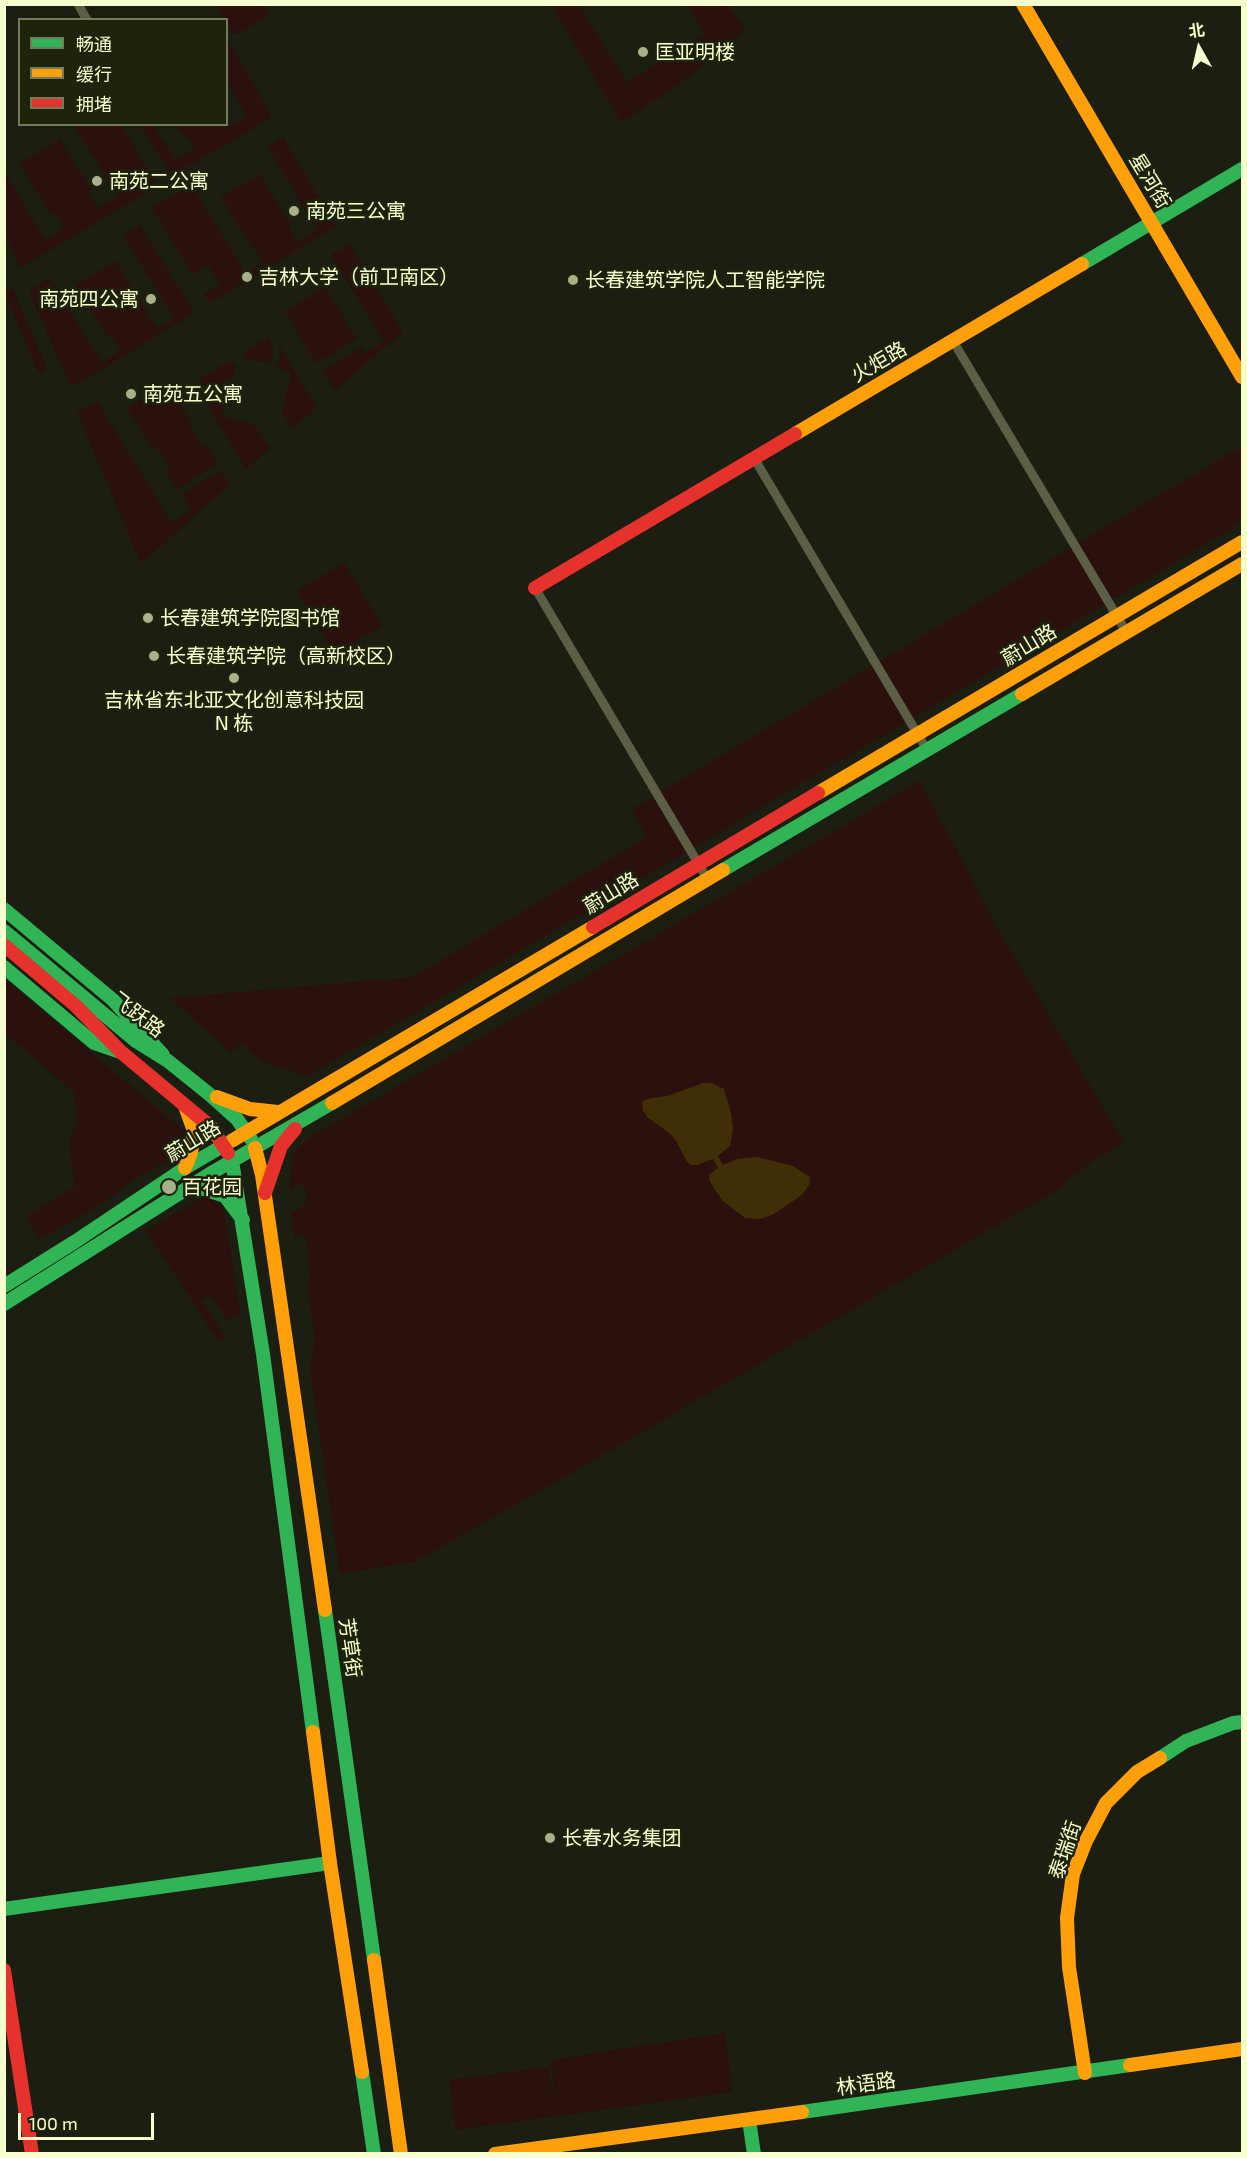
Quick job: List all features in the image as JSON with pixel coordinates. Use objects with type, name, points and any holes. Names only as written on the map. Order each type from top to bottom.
[{"type":"main road","name":"星河街","points":[[1023,4],[1242,377]]},
{"type":"main road","name":"火炬路","points":[[535,588],[1242,169]]},
{"type":"main road","name":"蔚山路","points":[[4,1286],[76,1241],[184,1168],[1242,542]]},
{"type":"main road","name":"蔚山路","points":[[4,1304],[232,1161],[1242,564]]},
{"type":"main road","points":[[4,909],[113,1000],[168,1061]]},
{"type":"main road","name":"飞跃路","points":[[4,931],[136,1041],[168,1061],[209,1094],[237,1119],[247,1131],[255,1148]]},
{"type":"main road","name":"飞跃路","points":[[4,945],[76,1006],[121,1052],[216,1132],[232,1161]]},
{"type":"main road","points":[[4,967],[94,1043],[121,1052]]},
{"type":"main road","points":[[209,1094],[250,1109],[278,1113]]},
{"type":"main road","points":[[184,1168],[191,1153],[194,1131],[185,1106]]},
{"type":"main road","points":[[265,1193],[281,1146],[301,1122]]},
{"type":"main road","name":"芳草街","points":[[255,1148],[265,1193],[291,1369],[401,2154]]},
{"type":"main road","points":[[232,1161],[265,1373],[330,1863],[374,2154]]},
{"type":"main road","points":[[192,1185],[219,1192],[225,1196],[243,1220]]},
{"type":"main road","points":[[265,1373],[291,1369]]},
{"type":"main road","name":"泰瑞街","points":[[1085,2073],[1069,1967],[1067,1918],[1074,1874],[1086,1841],[1106,1803],[1137,1772],[1186,1742],[1233,1723],[1242,1722]]},
{"type":"main road","points":[[4,1909],[330,1863]]},
{"type":"main road","points":[[4,1970],[32,2154]]},
{"type":"main road","name":"林语路","points":[[495,2154],[1085,2073],[1242,2049]]},
{"type":"main road","points":[[749,2120],[754,2154]]},
{"type":"street","points":[[78,4],[86,18]]},
{"type":"street","points":[[953,341],[1127,633]]},
{"type":"street","points":[[754,458],[927,750]]},
{"type":"street","points":[[535,588],[708,880]]},
{"type":"shaded area","points":[[216,5],[264,5],[270,14],[238,34],[234,34],[228,24],[228,18],[224,18]]},
{"type":"shaded area","points":[[551,5],[579,5],[627,82],[705,34],[687,5],[728,5],[745,30],[672,90],[621,122]]},
{"type":"shaded area","points":[[228,41],[271,114],[269,119],[172,176],[141,126],[154,126],[176,160],[195,149],[185,134],[182,136],[176,126],[226,126],[228,128],[247,116],[228,84]]},
{"type":"shaded area","points":[[75,126],[122,126],[158,186],[19,267],[5,233],[5,173],[45,240],[64,228],[55,213],[51,215],[20,164],[60,139],[91,189],[88,192],[97,208],[118,196]]},
{"type":"shaded area","points":[[283,137],[336,226],[210,303],[204,294],[220,284],[208,264],[192,274],[152,208],[191,184],[246,274],[264,263],[254,247],[252,248],[221,197],[260,174],[291,225],[288,227],[298,242],[317,230],[268,147]]},
{"type":"shaded area","points":[[140,224],[194,313],[76,385],[69,383],[30,294],[31,290],[50,278],[102,363],[121,351],[111,335],[108,337],[76,285],[116,261],[148,313],[145,315],[149,322],[152,320],[158,328],[174,318],[123,235]]},
{"type":"shaded area","points":[[349,244],[403,332],[335,390],[323,371],[361,347],[365,353],[384,341],[331,255]]},
{"type":"shaded area","points":[[325,287],[357,339],[316,363],[285,312]]},
{"type":"shaded area","points":[[13,289],[47,368],[41,373],[38,372],[5,294],[5,291]]},
{"type":"shaded area","points":[[269,337],[273,348],[271,363],[247,359],[243,353]]},
{"type":"shaded area","points":[[279,344],[317,407],[293,428],[282,413],[291,374],[277,367],[280,354]]},
{"type":"shaded area","points":[[231,361],[236,366],[232,380],[224,379],[222,391],[214,391],[203,385],[199,379]]},
{"type":"shaded area","points":[[168,383],[192,423],[189,425],[203,448],[207,446],[217,464],[177,489],[166,471],[170,469],[156,446],[152,448],[127,408]]},
{"type":"shaded area","points":[[203,398],[225,404],[222,416],[253,424],[271,447],[246,469]]},
{"type":"shaded area","points":[[97,401],[172,523],[191,510],[182,494],[221,471],[230,485],[144,561],[140,561],[138,557],[77,412]]},
{"type":"shaded area","points":[[1242,446],[1242,523],[307,1077],[262,1062],[241,1044],[231,1053],[170,998],[413,977],[647,837],[632,809]]},
{"type":"shaded area","points":[[345,563],[382,626],[334,654],[297,591]]},
{"type":"shaded area","name":"百花园","points":[[920,781],[998,929],[1124,1143],[1092,1161],[1056,1191],[591,1462],[414,1562],[340,1574],[310,1368],[315,1340],[307,1285],[311,1274],[305,1236],[295,1238],[291,1213],[298,1211],[307,1198],[306,1190],[299,1183],[296,1183],[293,1190],[289,1191],[292,1158],[298,1147],[312,1136]]},
{"type":"shaded area","points":[[5,980],[181,1128],[184,1134],[182,1151],[135,1179],[106,1201],[39,1240],[26,1217],[75,1187],[70,1152],[70,1139],[77,1120],[74,1092],[5,1034]]},
{"type":"shaded area","points":[[703,1083],[712,1083],[724,1089],[731,1113],[733,1128],[730,1146],[718,1156],[723,1165],[737,1159],[758,1157],[793,1166],[810,1177],[809,1185],[802,1195],[772,1215],[760,1219],[745,1218],[723,1201],[713,1187],[709,1179],[710,1174],[718,1168],[713,1159],[697,1165],[687,1162],[675,1139],[648,1118],[643,1111],[642,1102],[647,1099],[667,1096]]},
{"type":"shaded area","points":[[202,1196],[216,1199],[223,1206],[241,1315],[227,1320],[211,1295],[202,1301],[226,1338],[219,1342],[146,1231]]},
{"type":"shaded area","points":[[725,2033],[732,2092],[456,2130],[449,2080],[548,2067],[555,2104],[551,2060]]},
{"type":"traffic: fast","points":[[1082,264],[1242,169]]},
{"type":"traffic: fast","points":[[723,870],[1022,694]]},
{"type":"traffic: fast","points":[[4,909],[113,1000],[163,1055]]},
{"type":"traffic: fast","points":[[4,931],[136,1041],[168,1061],[209,1094],[237,1119],[251,1139]]},
{"type":"traffic: fast","points":[[4,967],[94,1043],[120,1052]]},
{"type":"traffic: fast","points":[[4,1304],[213,1172],[332,1103]]},
{"type":"traffic: fast","points":[[4,1286],[185,1168],[233,1140]]},
{"type":"traffic: fast","points":[[232,1161],[263,1354],[313,1732]]},
{"type":"traffic: fast","points":[[192,1185],[225,1196],[243,1220]]},
{"type":"traffic: fast","points":[[325,1610],[374,1960]]},
{"type":"traffic: fast","points":[[1160,1758],[1186,1741],[1233,1723],[1242,1722]]},
{"type":"traffic: fast","points":[[4,1909],[330,1863]]},
{"type":"traffic: fast","points":[[802,2112],[1130,2065]]},
{"type":"traffic: fast","points":[[362,2072],[374,2154]]},
{"type":"traffic: fast","points":[[749,2120],[754,2154]]},
{"type":"traffic: slow","points":[[1023,4],[1242,377]]},
{"type":"traffic: slow","points":[[795,434],[1082,264]]},
{"type":"traffic: slow","points":[[818,793],[1242,542]]},
{"type":"traffic: slow","points":[[1022,694],[1242,564]]},
{"type":"traffic: slow","points":[[332,1103],[723,870]]},
{"type":"traffic: slow","points":[[233,1140],[593,927]]},
{"type":"traffic: slow","points":[[217,1097],[250,1109],[278,1112]]},
{"type":"traffic: slow","points":[[185,1106],[194,1131],[191,1153],[185,1168]]},
{"type":"traffic: slow","points":[[255,1148],[262,1175],[325,1610]]},
{"type":"traffic: slow","points":[[313,1732],[330,1863],[362,2072]]},
{"type":"traffic: slow","points":[[1085,2073],[1069,1967],[1067,1918],[1073,1874],[1086,1841],[1106,1803],[1137,1772],[1160,1758]]},
{"type":"traffic: slow","points":[[374,1960],[401,2154]]},
{"type":"traffic: slow","points":[[1130,2065],[1242,2049]]},
{"type":"traffic: slow","points":[[495,2154],[802,2112]]},
{"type":"traffic: jam","points":[[535,588],[795,434]]},
{"type":"traffic: jam","points":[[593,927],[818,793]]},
{"type":"traffic: jam","points":[[4,945],[76,1006],[121,1052],[211,1127],[228,1153]]},
{"type":"traffic: jam","points":[[265,1193],[281,1146],[295,1129]]},
{"type":"traffic: jam","points":[[4,1970],[32,2154]]},
{"type":"place","name":"匡亚明楼","points":[[643,52]]},
{"type":"place","name":"南苑二公寓","points":[[97,181]]},
{"type":"place","name":"南苑三公寓","points":[[294,211]]},
{"type":"place","name":"吉林大学（前卫南区）","points":[[247,277]]},
{"type":"place","name":"长春建筑学院人工智能学院","points":[[573,280]]},
{"type":"place","name":"南苑四公寓","points":[[151,299]]},
{"type":"place","name":"南苑五公寓","points":[[131,394]]},
{"type":"place","name":"长春建筑学院图书馆","points":[[148,618]]},
{"type":"place","name":"长春建筑学院（高新校区）","points":[[154,656]]},
{"type":"place","name":"吉林省东北亚文化创意科技园 N 栋","points":[[234,678]]},
{"type":"place","name":"百花园","points":[[169,1187]]},
{"type":"place","name":"长春水务集团","points":[[550,1838]]}]
